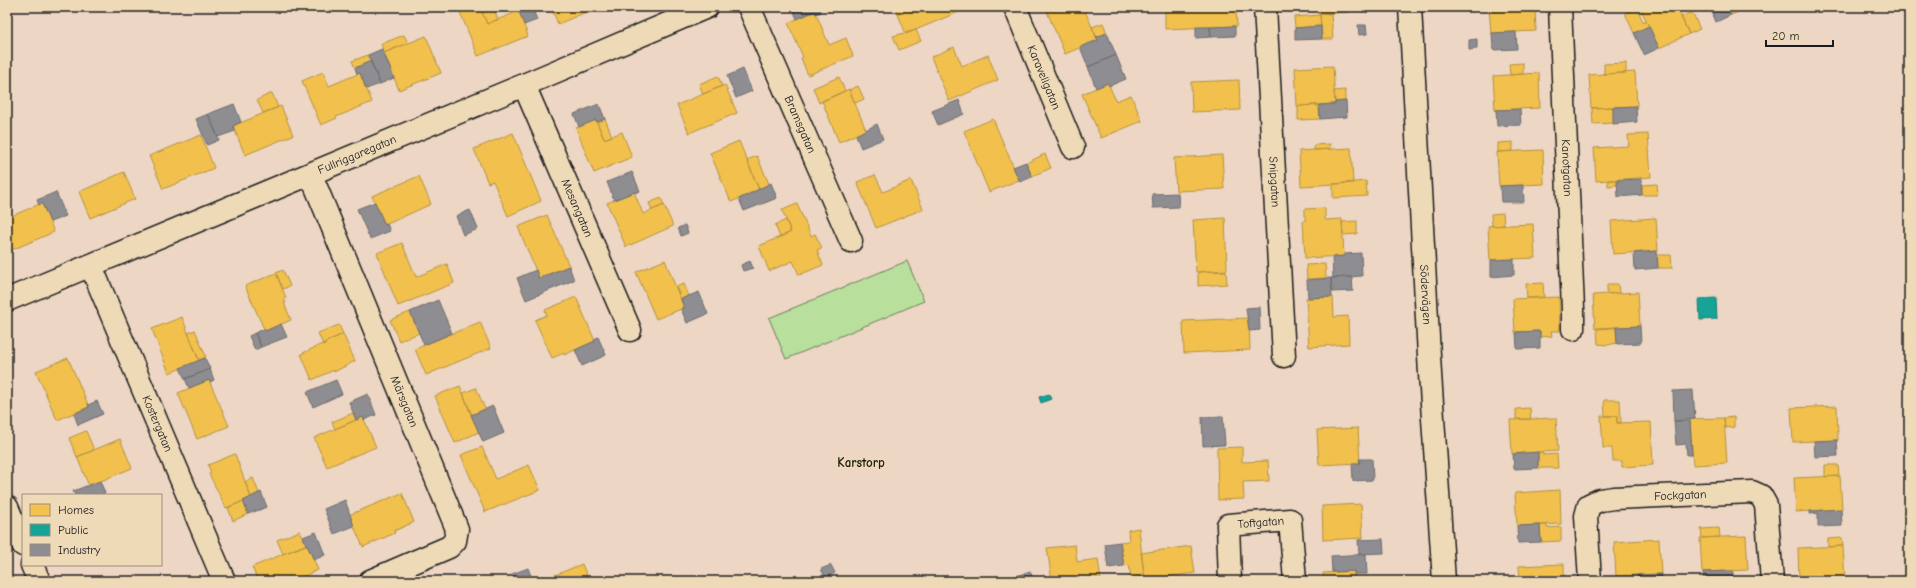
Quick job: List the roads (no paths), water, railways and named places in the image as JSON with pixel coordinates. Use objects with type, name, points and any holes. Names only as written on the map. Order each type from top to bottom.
[{"type":"street","name":"Fullriggaregatan","points":[[7,300],[311,175],[707,7]]},
{"type":"street","name":"Bramsgatan","points":[[749,7],[851,241]]},
{"type":"street","name":"Karavellgatan","points":[[1015,7],[1073,147]]},
{"type":"street","name":"Snipgatan","points":[[1265,7],[1284,356]]},
{"type":"street","name":"Södervägen","points":[[1410,7],[1430,366],[1444,581]]},
{"type":"street","name":"Kanotgatan","points":[[1560,7],[1573,329]]},
{"type":"street","name":"Mesangatan","points":[[524,85],[630,330]]},
{"type":"street","name":"Märsgatan","points":[[311,175],[457,530],[455,541],[449,547],[370,581]]},
{"type":"street","name":"Kostergatan","points":[[91,266],[224,581]]},
{"type":"street","name":"Fockgatan","points":[[1590,581],[1586,516],[1589,505],[1600,500],[1614,498],[1752,492],[1761,496],[1766,505],[1772,581]]},
{"type":"street","points":[[7,507],[22,543]]},
{"type":"street","name":"Toftgatan","points":[[1230,581],[1228,525],[1290,520],[1296,581]]},
{"type":"street","points":[[32,566],[38,581]]},
{"type":"district","name":"Karstorp","points":[[861,462]]}]
